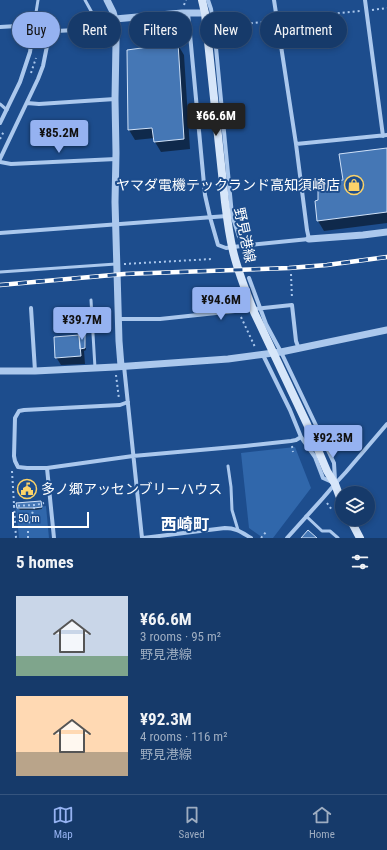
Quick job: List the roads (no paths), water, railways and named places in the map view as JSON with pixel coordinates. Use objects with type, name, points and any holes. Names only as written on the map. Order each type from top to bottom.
[{"type":"main road","name":"野見港線","points":[[202,0],[205,12]]},
{"type":"main road","name":"野見港線","points":[[209,48],[220,162],[229,232],[234,252],[257,319],[307,424],[327,471],[335,484]]},
{"type":"main road","points":[[354,526],[360,538]]},
{"type":"street","points":[[107,0],[113,12]]},
{"type":"street","points":[[208,0],[214,27],[232,215],[239,236],[249,245]]},
{"type":"street","points":[[274,0],[309,239]]},
{"type":"street","points":[[296,144],[385,135],[365,0]]},
{"type":"street","points":[[0,27],[12,26]]},
{"type":"street","points":[[68,30],[56,31],[49,36],[43,66],[0,161],[11,164],[116,159]]},
{"type":"street","points":[[0,124],[20,82],[31,48]]},
{"type":"street","points":[[116,48],[115,202],[121,264],[119,341],[128,402],[142,538],[225,528],[233,528],[251,538]]},
{"type":"street","points":[[191,48],[205,195],[218,245],[226,248],[387,232]]},
{"type":"street","points":[[27,103],[40,104],[115,99]]},
{"type":"street","points":[[0,232],[232,215]]},
{"type":"street","points":[[249,278],[266,324],[334,463],[335,484]]},
{"type":"street","points":[[119,319],[160,319],[292,305],[296,341],[299,349]]},
{"type":"street","points":[[31,308],[35,371]]},
{"type":"street","points":[[0,372],[95,368],[228,359],[299,349],[387,330]]},
{"type":"street","points":[[263,355],[290,410],[301,437],[315,457],[323,478],[335,484]]},
{"type":"street","points":[[128,402],[120,405],[19,411],[15,418],[14,456],[18,467],[47,468],[133,456],[291,441],[301,437]]},
{"type":"street","points":[[287,538],[387,424]]},
{"type":"street","points":[[47,468],[54,538]]},
{"type":"lane","points":[[36,12],[38,0]]},
{"type":"lane","points":[[85,0],[92,12]]},
{"type":"lane","points":[[0,104],[7,110]]},
{"type":"lane","points":[[0,272],[121,264]]},
{"type":"lane","points":[[91,300],[95,368]]},
{"type":"lane","points":[[228,466],[232,510],[238,530]]},
{"type":"lane","points":[[306,516],[322,530],[330,531],[338,538]]},
{"type":"railway","points":[[0,285],[124,274],[289,268],[327,265],[387,257]]},
{"type":"place","name":"ヤマダ電機テックランド高知須崎店","points":[[354,185]]},
{"type":"place","name":"多ノ郷アッセンブリーハウス","points":[[27,489]]},
{"type":"district","name":"西崎町","points":[[185,524]]}]
